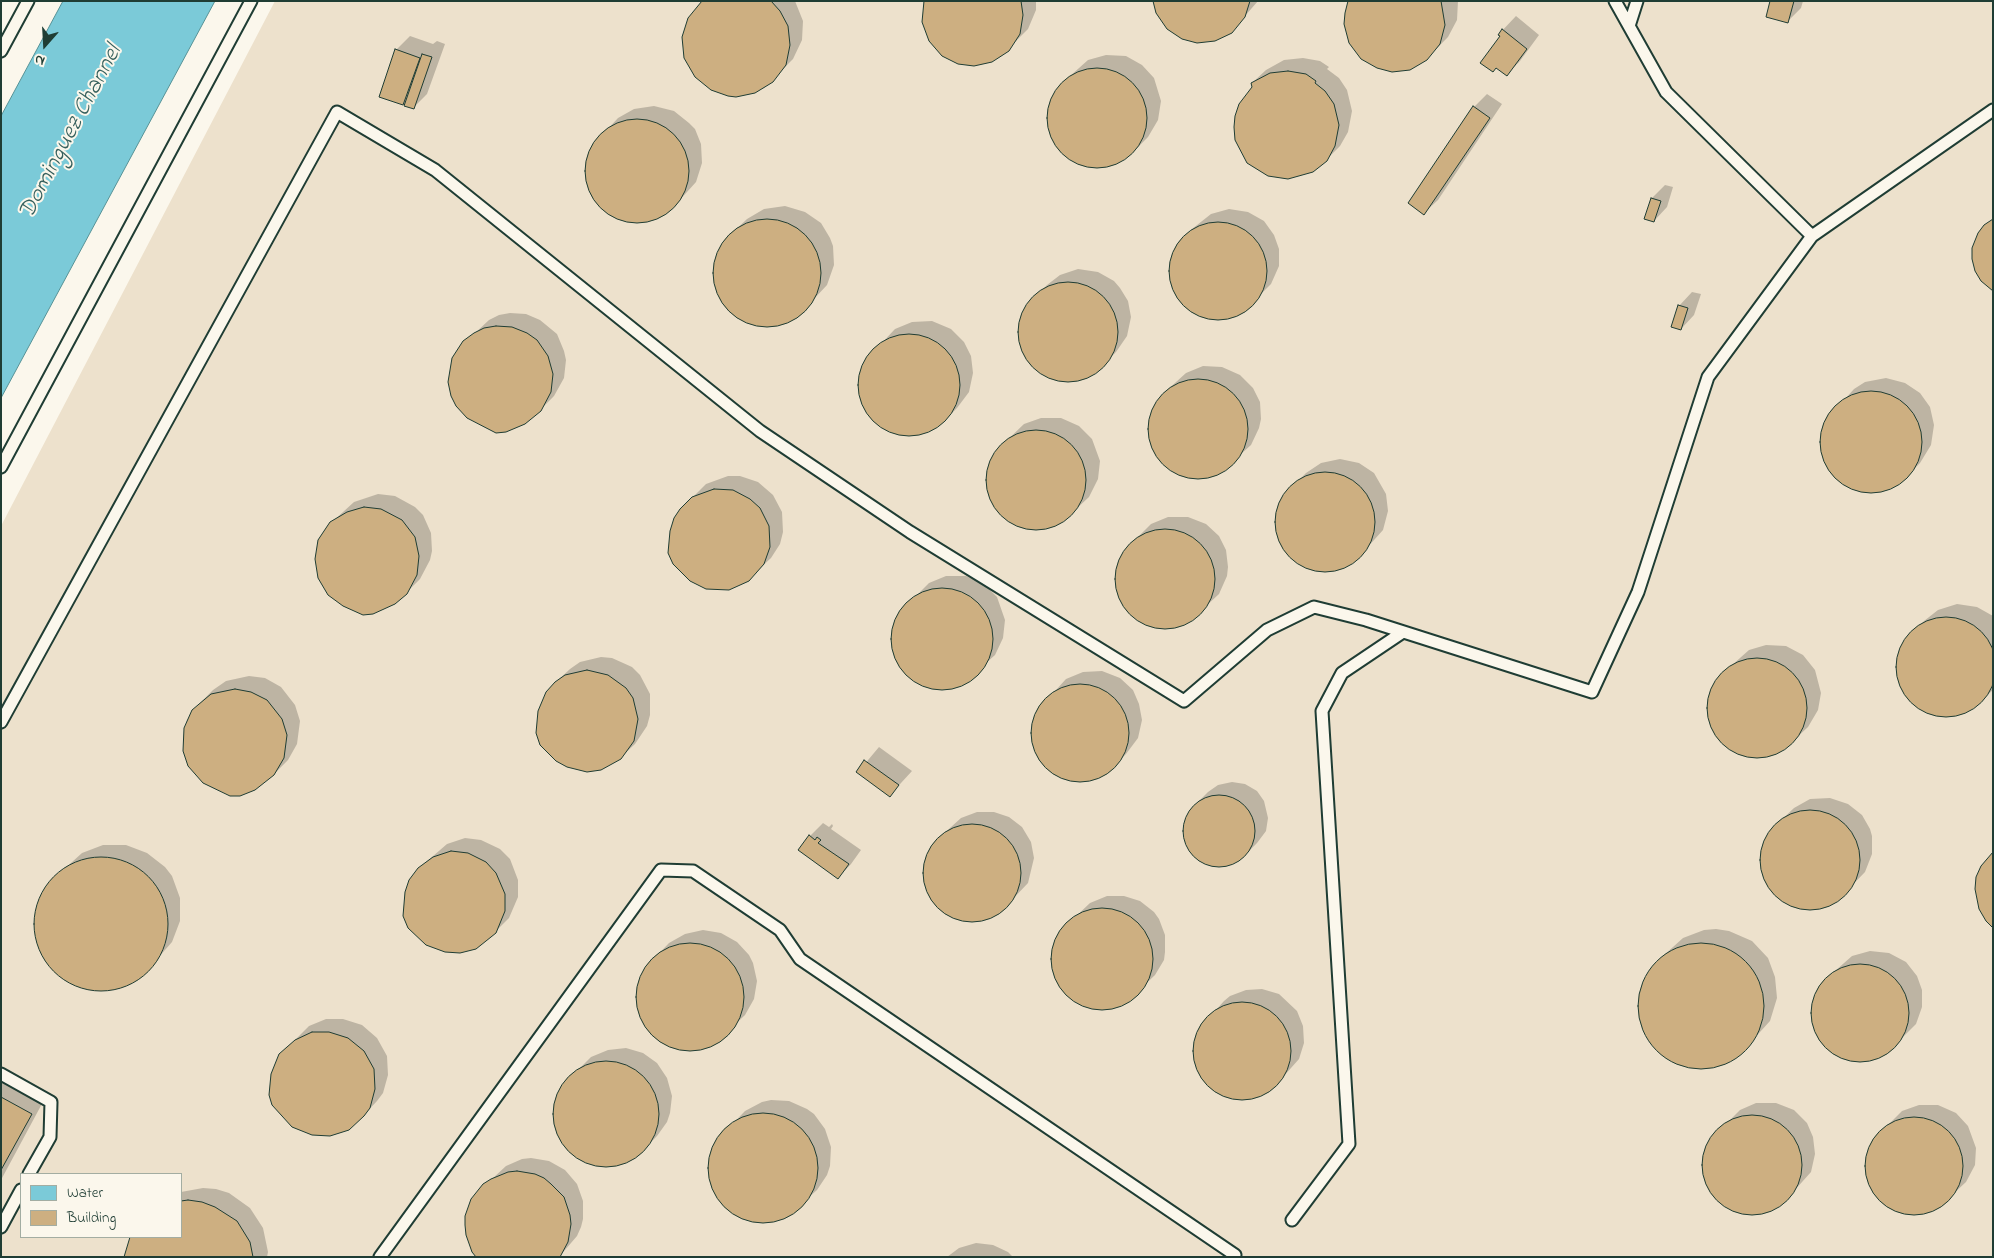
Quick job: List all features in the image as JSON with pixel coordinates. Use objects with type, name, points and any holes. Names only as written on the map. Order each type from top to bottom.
[{"type":"lane","points":[[1,51],[28,1]]},
{"type":"lane","points":[[1,467],[250,1]]},
{"type":"lane","points":[[1615,1],[1666,92],[1812,236]]},
{"type":"lane","points":[[1629,26],[1637,1]]},
{"type":"lane","points":[[1,722],[336,112],[435,170],[760,431],[910,532],[1184,702],[1267,630],[1314,607],[1403,632],[1592,692],[1638,592],[1708,377],[1812,236],[1993,110]]},
{"type":"lane","points":[[1292,1220],[1349,1144],[1322,711],[1342,674],[1403,632]]},
{"type":"lane","points":[[380,1257],[660,870],[693,871],[717,887],[780,930],[800,959],[1235,1256]]},
{"type":"lane","points":[[1,1074],[51,1102],[50,1136],[31,1173]]},
{"type":"lane","points":[[1,1228],[20,1192]]},
{"type":"shaded area","points":[[275,1],[1993,1],[1993,1257],[1,1257],[1,526]]},
{"type":"water","name":"Dominguez Channel","points":[[63,1],[215,1],[1,398],[1,116]]},
{"type":"building","points":[[702,1],[771,1],[780,11],[788,26],[790,45],[786,65],[773,82],[755,93],[736,97],[711,90],[695,77],[684,58],[682,37],[688,18]]},
{"type":"building","points":[[924,1],[1021,1],[1023,15],[1020,34],[1009,51],[992,62],[974,66],[958,64],[942,56],[929,41],[922,22]]},
{"type":"building","points":[[1153,1],[1250,1],[1245,17],[1232,33],[1215,41],[1197,43],[1182,39],[1167,29],[1156,13]]},
{"type":"building","points":[[1348,1],[1441,1],[1445,25],[1440,44],[1427,60],[1410,70],[1392,72],[1377,68],[1361,59],[1349,43],[1344,24]]},
{"type":"building","points":[[1770,1],[1794,1],[1788,23],[1766,17]]},
{"type":"building","points":[[1502,29],[1527,49],[1507,76],[1496,68],[1493,72],[1480,63],[1500,36],[1498,35]]},
{"type":"building","points":[[395,49],[420,58],[403,105],[379,97]]},
{"type":"building","points":[[422,54],[432,57],[414,109],[404,106]]},
{"type":"building","points":[[1097,68],[1107,69],[1125,76],[1139,90],[1146,108],[1146,128],[1139,146],[1125,160],[1107,167],[1097,168],[1087,167],[1069,160],[1055,146],[1048,128],[1047,118],[1048,108],[1055,90],[1069,76],[1087,69]]},
{"type":"building","points":[[1288,71],[1306,74],[1316,81],[1315,83],[1325,91],[1334,104],[1339,125],[1335,146],[1327,161],[1313,172],[1288,179],[1268,176],[1247,163],[1235,140],[1234,127],[1239,104],[1252,87],[1251,83],[1270,73]]},
{"type":"building","points":[[1473,106],[1490,118],[1424,215],[1408,203]]},
{"type":"building","points":[[637,119],[657,123],[666,127],[674,134],[681,142],[685,151],[689,171],[685,191],[681,200],[674,208],[666,215],[657,219],[637,223],[617,219],[608,215],[600,208],[593,200],[589,191],[585,171],[589,151],[593,142],[600,134],[608,127],[617,123]]},
{"type":"building","points":[[1651,198],[1661,201],[1654,222],[1644,219]]},
{"type":"building","points":[[767,219],[788,223],[805,235],[817,252],[821,273],[817,294],[805,311],[788,323],[767,327],[746,323],[729,311],[717,294],[713,273],[717,252],[729,235],[746,223]]},
{"type":"building","points":[[1993,219],[1993,291],[1981,281],[1975,271],[1972,248],[1978,233],[1984,225]]},
{"type":"building","points":[[1218,222],[1237,226],[1253,236],[1263,252],[1267,271],[1263,290],[1253,306],[1237,316],[1218,320],[1199,316],[1183,306],[1173,290],[1169,271],[1173,252],[1183,236],[1199,226]]},
{"type":"building","points":[[1068,282],[1087,286],[1103,297],[1114,313],[1118,332],[1114,351],[1103,367],[1087,378],[1068,382],[1049,378],[1033,367],[1022,351],[1018,332],[1022,313],[1033,297],[1049,286]]},
{"type":"building","points":[[1678,305],[1688,308],[1681,330],[1671,327]]},
{"type":"building","points":[[496,326],[512,327],[527,333],[537,340],[548,356],[553,374],[551,392],[541,411],[525,424],[506,432],[496,433],[467,418],[456,406],[451,396],[448,382],[452,358],[463,341],[484,328]]},
{"type":"building","points":[[909,334],[929,338],[945,349],[956,365],[960,385],[956,405],[945,421],[929,432],[909,436],[889,432],[873,421],[862,405],[858,385],[862,365],[873,349],[889,338]]},
{"type":"building","points":[[1198,379],[1217,383],[1234,393],[1244,410],[1248,429],[1244,448],[1234,465],[1217,475],[1198,479],[1179,475],[1162,465],[1152,448],[1148,429],[1152,410],[1162,393],[1179,383]]},
{"type":"building","points":[[1871,391],[1890,395],[1907,406],[1918,423],[1922,442],[1918,461],[1907,478],[1890,489],[1871,493],[1852,489],[1835,478],[1824,461],[1820,442],[1824,423],[1835,406],[1852,395]]},
{"type":"building","points":[[1036,430],[1055,433],[1072,444],[1083,461],[1086,480],[1083,499],[1072,516],[1055,527],[1036,530],[1017,527],[1000,516],[989,499],[986,480],[989,461],[1000,444],[1017,433]]},
{"type":"building","points":[[1325,472],[1344,476],[1360,487],[1371,503],[1375,522],[1371,541],[1360,557],[1344,568],[1325,572],[1306,568],[1290,557],[1279,541],[1275,522],[1279,503],[1290,487],[1306,476]]},
{"type":"building","points":[[714,489],[733,490],[750,499],[760,508],[769,526],[770,547],[764,564],[749,581],[729,590],[706,589],[690,581],[673,564],[668,553],[670,531],[674,518],[680,509],[692,497]]},
{"type":"building","points":[[364,507],[381,509],[402,520],[415,537],[419,556],[417,575],[407,594],[395,604],[373,614],[363,615],[343,606],[328,595],[318,578],[315,559],[318,540],[330,522],[347,512]]},
{"type":"building","points":[[1165,529],[1184,533],[1201,543],[1211,560],[1215,579],[1211,598],[1201,615],[1184,625],[1165,629],[1146,625],[1129,615],[1119,598],[1115,579],[1119,560],[1129,543],[1146,533]]},
{"type":"building","points":[[942,588],[961,592],[978,603],[989,620],[993,639],[989,658],[978,675],[961,686],[942,690],[923,686],[906,675],[895,658],[891,639],[895,620],[906,603],[923,592]]},
{"type":"building","points":[[1946,617],[1965,621],[1981,632],[1992,648],[1995,657],[1995,677],[1992,686],[1981,702],[1965,713],[1946,717],[1927,713],[1911,702],[1900,686],[1896,667],[1900,648],[1911,632],[1927,621]]},
{"type":"building","points":[[1757,658],[1767,659],[1785,666],[1799,680],[1806,698],[1806,718],[1799,736],[1785,750],[1767,757],[1757,758],[1747,757],[1729,750],[1715,736],[1708,718],[1707,708],[1708,698],[1715,680],[1729,666],[1747,659]]},
{"type":"building","points":[[587,670],[608,675],[626,688],[633,698],[638,719],[634,741],[621,759],[601,770],[587,772],[567,767],[556,761],[540,745],[536,733],[538,711],[546,692],[565,675]]},
{"type":"building","points":[[1080,684],[1099,688],[1115,698],[1125,714],[1129,733],[1125,752],[1115,768],[1099,778],[1080,782],[1061,778],[1045,768],[1035,752],[1031,733],[1035,714],[1045,698],[1061,688]]},
{"type":"building","points":[[235,689],[251,692],[267,700],[282,719],[287,735],[284,758],[274,775],[255,790],[240,796],[230,796],[203,783],[188,766],[183,751],[184,728],[192,710],[211,694]]},
{"type":"building","points":[[864,760],[899,785],[890,797],[856,772]]},
{"type":"building","points":[[1226,795],[1245,805],[1253,817],[1255,831],[1253,845],[1245,857],[1233,865],[1212,867],[1193,857],[1185,845],[1183,824],[1193,805],[1205,797]]},
{"type":"building","points":[[1810,810],[1829,814],[1845,825],[1856,841],[1860,860],[1856,879],[1845,895],[1829,906],[1810,910],[1791,906],[1775,895],[1764,879],[1760,860],[1764,841],[1775,825],[1791,814]]},
{"type":"building","points":[[972,824],[991,827],[1007,838],[1018,854],[1021,873],[1018,892],[1007,908],[991,919],[972,922],[953,919],[937,908],[926,892],[923,873],[926,854],[937,838],[953,827]]},
{"type":"building","points":[[809,835],[815,840],[817,837],[821,840],[818,843],[849,864],[838,879],[798,850]]},
{"type":"building","points":[[451,851],[468,853],[486,862],[496,873],[505,894],[505,911],[496,933],[476,949],[460,953],[445,952],[426,945],[408,928],[403,916],[405,892],[409,880],[418,868],[433,857]]},
{"type":"building","points":[[1993,852],[1993,928],[1979,909],[1975,889],[1976,877],[1981,866]]},
{"type":"building","points":[[101,857],[127,862],[138,868],[148,877],[157,887],[163,898],[168,924],[163,950],[157,961],[148,971],[138,980],[127,986],[101,991],[75,986],[64,980],[54,971],[45,961],[39,950],[34,924],[39,898],[45,887],[54,877],[64,868],[75,862]]},
{"type":"building","points":[[1102,908],[1121,912],[1138,923],[1149,940],[1153,959],[1149,978],[1138,995],[1121,1006],[1102,1010],[1083,1006],[1066,995],[1055,978],[1051,959],[1055,940],[1066,923],[1083,912]]},
{"type":"building","points":[[690,943],[710,948],[728,959],[739,977],[744,997],[739,1017],[728,1035],[710,1046],[690,1051],[670,1046],[652,1035],[641,1017],[636,997],[641,977],[652,959],[670,948]]},
{"type":"building","points":[[1701,943],[1725,947],[1746,961],[1760,982],[1764,1006],[1760,1030],[1746,1051],[1725,1065],[1701,1069],[1677,1065],[1656,1051],[1642,1030],[1638,1006],[1642,982],[1656,961],[1677,947]]},
{"type":"building","points":[[1860,964],[1879,967],[1895,978],[1906,994],[1909,1013],[1906,1032],[1895,1048],[1879,1059],[1860,1062],[1841,1059],[1825,1048],[1814,1032],[1811,1013],[1814,994],[1825,978],[1841,967]]},
{"type":"building","points":[[1242,1002],[1261,1005],[1277,1016],[1288,1032],[1291,1051],[1288,1070],[1277,1086],[1261,1097],[1242,1100],[1223,1097],[1207,1086],[1196,1070],[1193,1051],[1196,1032],[1207,1016],[1223,1005]]},
{"type":"building","points":[[312,1032],[329,1032],[348,1038],[364,1051],[374,1069],[375,1089],[370,1108],[349,1130],[330,1136],[312,1135],[292,1127],[272,1105],[269,1095],[271,1074],[279,1054],[295,1040]]},
{"type":"building","points":[[606,1061],[626,1065],[643,1077],[655,1094],[659,1114],[655,1134],[643,1151],[626,1163],[606,1167],[586,1163],[569,1151],[557,1134],[553,1114],[557,1094],[569,1077],[586,1065]]},
{"type":"building","points":[[1,1097],[32,1114],[1,1170]]},
{"type":"building","points":[[763,1113],[784,1117],[802,1129],[814,1147],[818,1168],[814,1189],[802,1207],[784,1219],[763,1223],[742,1219],[724,1207],[712,1189],[708,1168],[712,1147],[724,1129],[742,1117]]},
{"type":"building","points":[[1752,1115],[1771,1119],[1787,1130],[1798,1146],[1802,1165],[1798,1184],[1787,1200],[1771,1211],[1752,1215],[1733,1211],[1717,1200],[1706,1184],[1702,1165],[1706,1146],[1717,1130],[1733,1119]]},
{"type":"building","points":[[1914,1117],[1933,1120],[1949,1131],[1960,1147],[1963,1166],[1960,1185],[1949,1201],[1933,1212],[1914,1215],[1895,1212],[1879,1201],[1868,1185],[1865,1166],[1868,1147],[1879,1131],[1895,1120]]},
{"type":"building","points":[[517,1171],[535,1174],[544,1178],[564,1197],[571,1224],[568,1242],[560,1257],[476,1257],[472,1252],[466,1235],[465,1225],[465,1216],[471,1199],[483,1184],[491,1179],[508,1172]]},
{"type":"building","points":[[182,1201],[202,1202],[215,1207],[237,1221],[250,1242],[253,1257],[124,1257],[130,1238],[182,1238]]}]
